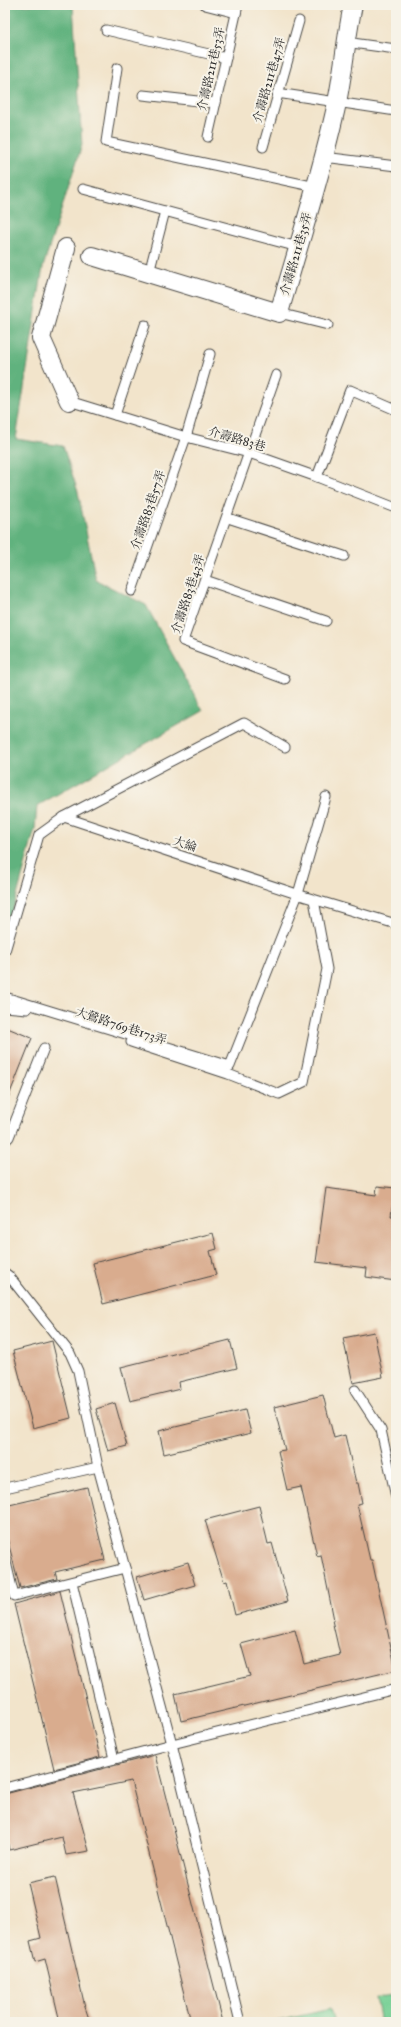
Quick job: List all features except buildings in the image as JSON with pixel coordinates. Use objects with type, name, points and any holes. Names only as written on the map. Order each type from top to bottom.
[{"type":"street","name":"介壽路211巷35弄","points":[[92,256],[279,313],[324,157],[337,102],[345,42],[353,5]]},
{"type":"street","points":[[66,248],[41,338],[69,401]]},
{"type":"lane","points":[[205,5],[237,9]]},
{"type":"lane","name":"介壽路211巷53弄","points":[[208,137],[237,9]]},
{"type":"lane","name":"介壽路211巷47弄","points":[[263,147],[277,93],[299,21]]},
{"type":"lane","points":[[106,30],[226,58]]},
{"type":"lane","points":[[345,42],[396,48]]},
{"type":"lane","points":[[117,68],[106,142],[316,187]]},
{"type":"lane","points":[[277,93],[396,111]]},
{"type":"lane","points":[[143,95],[216,103]]},
{"type":"lane","points":[[324,157],[396,166]]},
{"type":"lane","points":[[83,189],[298,247]]},
{"type":"lane","points":[[149,273],[166,211]]},
{"type":"lane","points":[[279,313],[328,325]]},
{"type":"lane","points":[[115,415],[145,325]]},
{"type":"lane","name":"介壽路83巷57弄","points":[[132,591],[186,437],[210,354]]},
{"type":"lane","name":"介壽路83巷43弄","points":[[276,375],[228,518],[183,641],[285,679]]},
{"type":"lane","points":[[317,477],[350,390],[396,410]]},
{"type":"lane","name":"介壽路83巷","points":[[69,401],[186,437],[249,453],[317,477],[396,508]]},
{"type":"lane","points":[[228,518],[344,556]]},
{"type":"lane","points":[[205,580],[326,621]]},
{"type":"lane","points":[[5,950],[39,835],[64,817],[244,723],[285,746]]},
{"type":"lane","points":[[5,997],[230,1066],[298,894],[326,797]]},
{"type":"lane","name":"大綸","points":[[64,817],[314,900],[396,924]]},
{"type":"lane","name":"大鶯路769巷173弄","points":[[5,1007],[31,1010],[228,1074],[279,1094],[304,1082],[327,969],[314,900]]},
{"type":"lane","points":[[5,1141],[9,1137],[44,1048]]},
{"type":"lane","points":[[5,1273],[9,1276],[70,1353],[78,1371],[98,1467],[172,1744],[240,2022]]},
{"type":"lane","points":[[355,1390],[381,1430],[396,1497]]},
{"type":"lane","points":[[5,1488],[98,1467]]},
{"type":"lane","points":[[5,1558],[14,1596],[125,1568]]},
{"type":"lane","points":[[72,1582],[114,1759]]},
{"type":"lane","points":[[5,1788],[172,1744],[396,1689]]},
{"type":"green space","points":[[5,5],[73,5],[82,145],[43,267],[16,439],[63,446],[78,492],[96,580],[146,605],[203,711],[37,806],[35,829],[5,940]]},
{"type":"green space","points":[[396,1994],[396,2022],[381,2022],[376,1998]]},
{"type":"green space","points":[[330,2009],[334,2022],[274,2022]]}]
